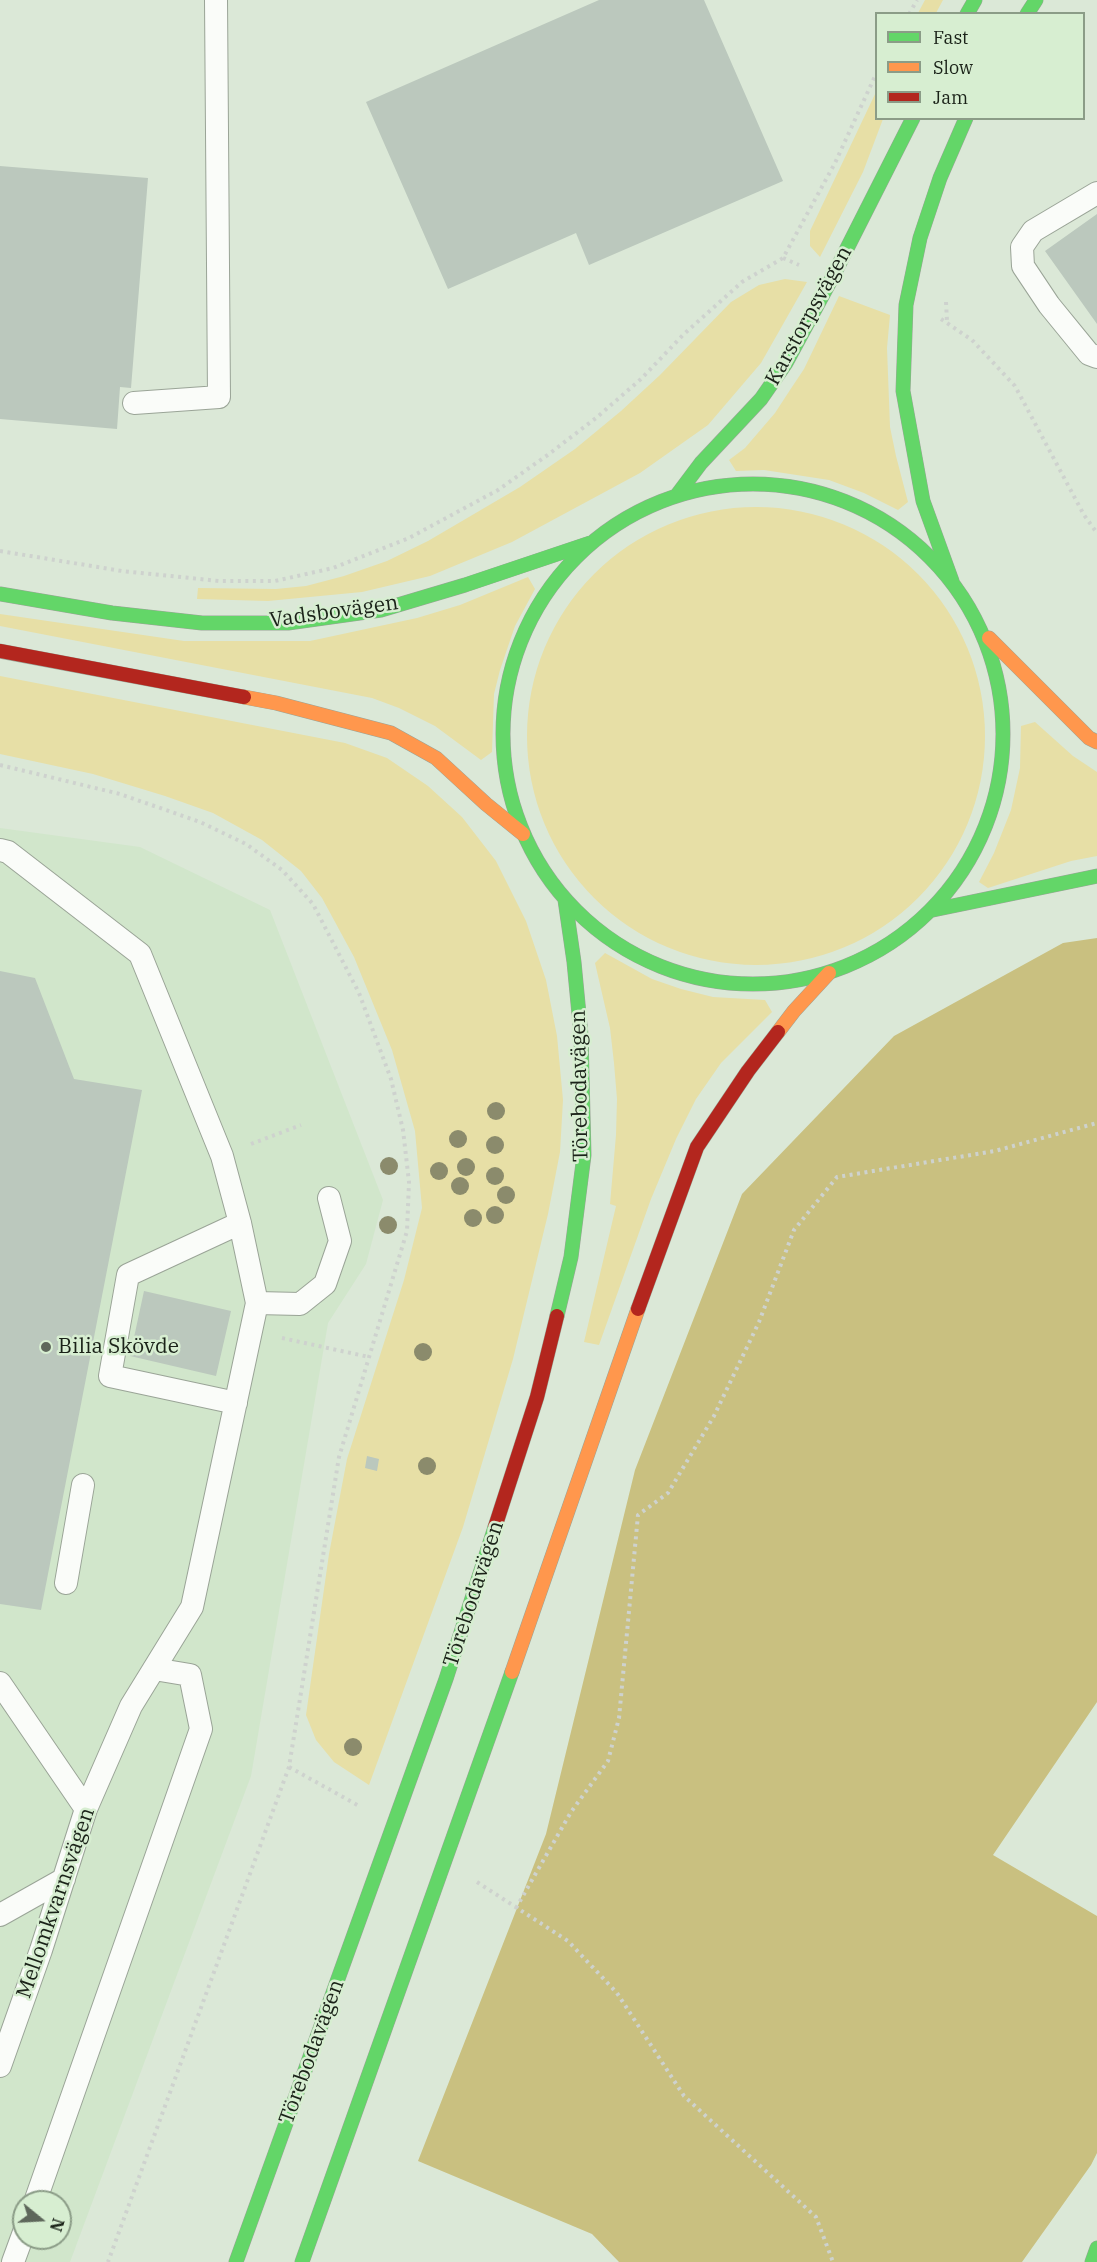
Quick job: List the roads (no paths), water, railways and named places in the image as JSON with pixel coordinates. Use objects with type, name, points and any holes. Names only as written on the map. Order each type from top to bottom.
[{"type":"main road","name":"Karstorpsvägen","points":[[677,495],[701,463],[761,399],[786,363],[912,120]]},
{"type":"main road","points":[[952,581],[926,552],[896,528],[864,509],[828,495],[791,486],[753,483],[714,486],[677,495],[636,513],[590,543],[567,566],[531,618],[508,678],[504,709],[503,751],[512,804],[523,834],[539,865],[565,900],[591,926],[620,947],[652,964],[686,976],[722,983],[758,985],[794,982],[829,973],[885,948],[933,910],[960,877],[981,839],[996,799],[1004,756],[1003,713],[996,670],[981,630],[952,581],[923,501],[903,391],[906,305],[920,238],[940,178],[965,120]]},
{"type":"main road","name":"Vadsbovägen","points":[[0,594],[112,613],[202,623],[288,623],[381,609],[465,585],[590,543]]},
{"type":"main road","points":[[981,630],[1089,738],[1097,742]]},
{"type":"main road","points":[[0,651],[276,703],[391,733],[436,758],[523,834]]},
{"type":"main road","points":[[933,910],[1097,876]]},
{"type":"main road","name":"Törebodavägen","points":[[236,2262],[446,1679],[537,1397],[571,1257],[584,1155],[582,1035],[565,900]]},
{"type":"main road","points":[[302,2262],[582,1476],[655,1260],[698,1147],[755,1063],[794,1011],[829,973]]},
{"type":"main road","points":[[1092,2262],[1097,2248]]},
{"type":"lane","points":[[134,403],[219,397],[216,0]]},
{"type":"lane","points":[[1097,193],[1033,231],[1022,247],[1023,266],[1048,304],[1089,354],[1097,357]]},
{"type":"lane","points":[[0,850],[8,852],[140,954],[222,1156],[240,1223],[257,1303],[300,1304],[325,1284],[340,1241],[329,1197]]},
{"type":"lane","points":[[236,1403],[110,1376],[128,1275],[240,1223]]},
{"type":"lane","name":"Mellomkvarnsvägen","points":[[0,2066],[41,1950],[86,1809],[131,1706],[192,1607],[257,1303]]},
{"type":"lane","points":[[66,1583],[83,1485]]},
{"type":"lane","points":[[39,2190],[201,1729],[190,1675],[154,1669]]},
{"type":"lane","points":[[0,1683],[86,1809]]},
{"type":"lane","points":[[0,1915],[64,1879]]},
{"type":"place","name":"Bilia Skövde","points":[[46,1347]]}]
